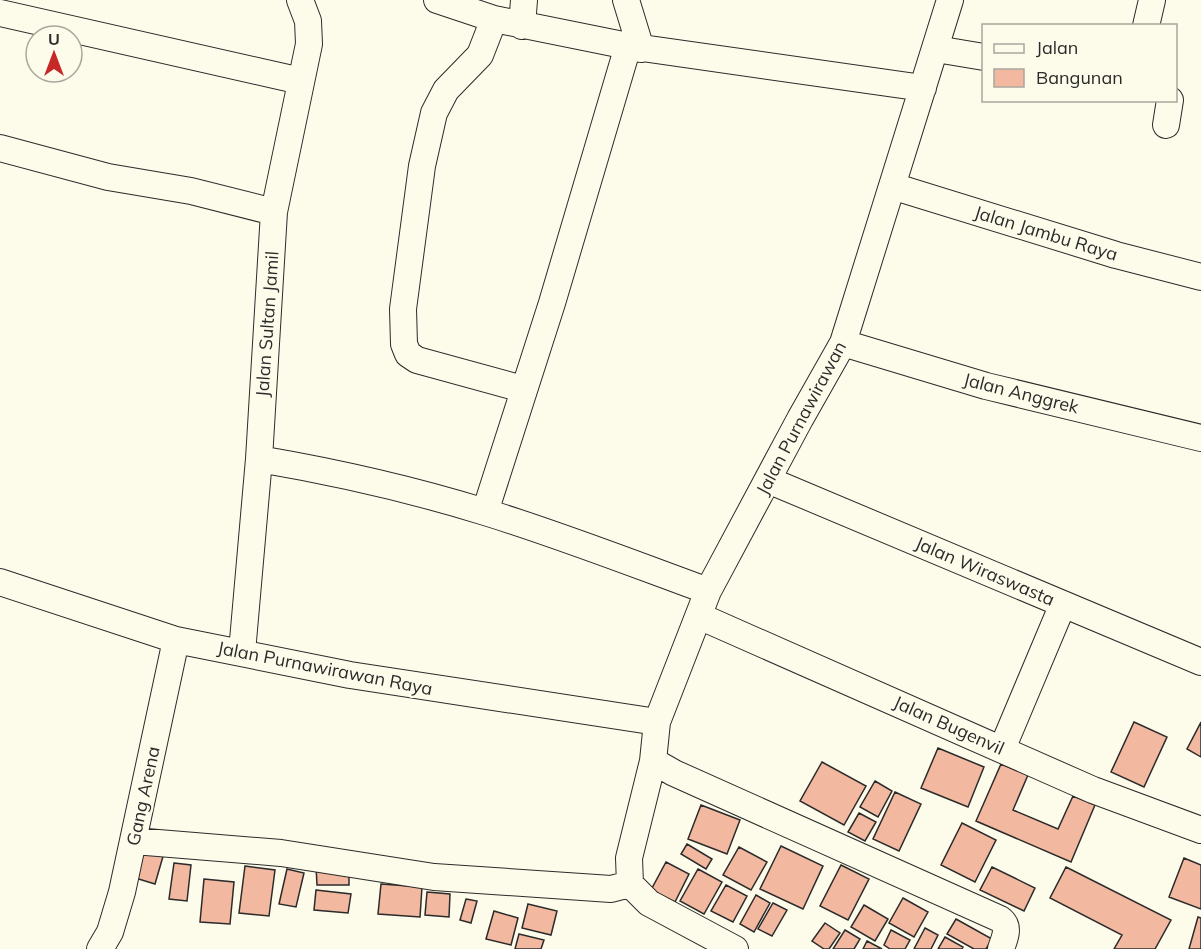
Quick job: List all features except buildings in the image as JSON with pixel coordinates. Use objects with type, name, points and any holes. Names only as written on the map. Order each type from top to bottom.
[{"type":"street","name":"Jalan Sultan Jamil","points":[[242,652],[259,459],[274,212],[310,33],[300,0]]},
{"type":"street","points":[[437,0],[494,20],[634,48],[923,88]]},
{"type":"street","points":[[522,26],[524,0]]},
{"type":"street","points":[[485,512],[634,48],[626,0]]},
{"type":"street","name":"Jalan Purnawirawan","points":[[630,884],[629,858],[653,761],[657,722],[708,591],[843,343],[950,0]]},
{"type":"street","points":[[1146,24],[1152,0]]},
{"type":"street","points":[[0,13],[301,81]]},
{"type":"street","points":[[494,20],[480,55],[446,90],[434,113],[422,166],[402,334],[405,350],[412,358],[523,389]]},
{"type":"street","points":[[936,49],[982,57]]},
{"type":"street","points":[[1166,125],[1170,102]]},
{"type":"street","points":[[0,148],[108,177],[191,191],[274,212]]},
{"type":"street","name":"Jalan Jambu Raya","points":[[892,186],[1116,255],[1201,277]]},
{"type":"street","name":"Jalan Anggrek","points":[[843,343],[986,386],[1201,438]]},
{"type":"street","points":[[259,459],[396,487],[485,512],[708,591]]},
{"type":"street","name":"Jalan Wiraswasta","points":[[768,480],[1201,662]]},
{"type":"street","name":"Jalan Purnawirawan Raya","points":[[0,582],[176,640],[393,682],[657,722]]},
{"type":"street","points":[[1002,749],[1063,604]]},
{"type":"street","name":"Jalan Bugenvil","points":[[699,616],[1093,790],[1201,830]]},
{"type":"street","name":"Gang Arena","points":[[100,949],[110,932],[122,892],[176,640]]},
{"type":"street","points":[[653,761],[674,773],[1000,919],[1005,924],[1006,930],[1000,949]]},
{"type":"street","points":[[134,841],[281,853],[434,878],[611,889],[630,884],[649,903],[735,949]]}]
